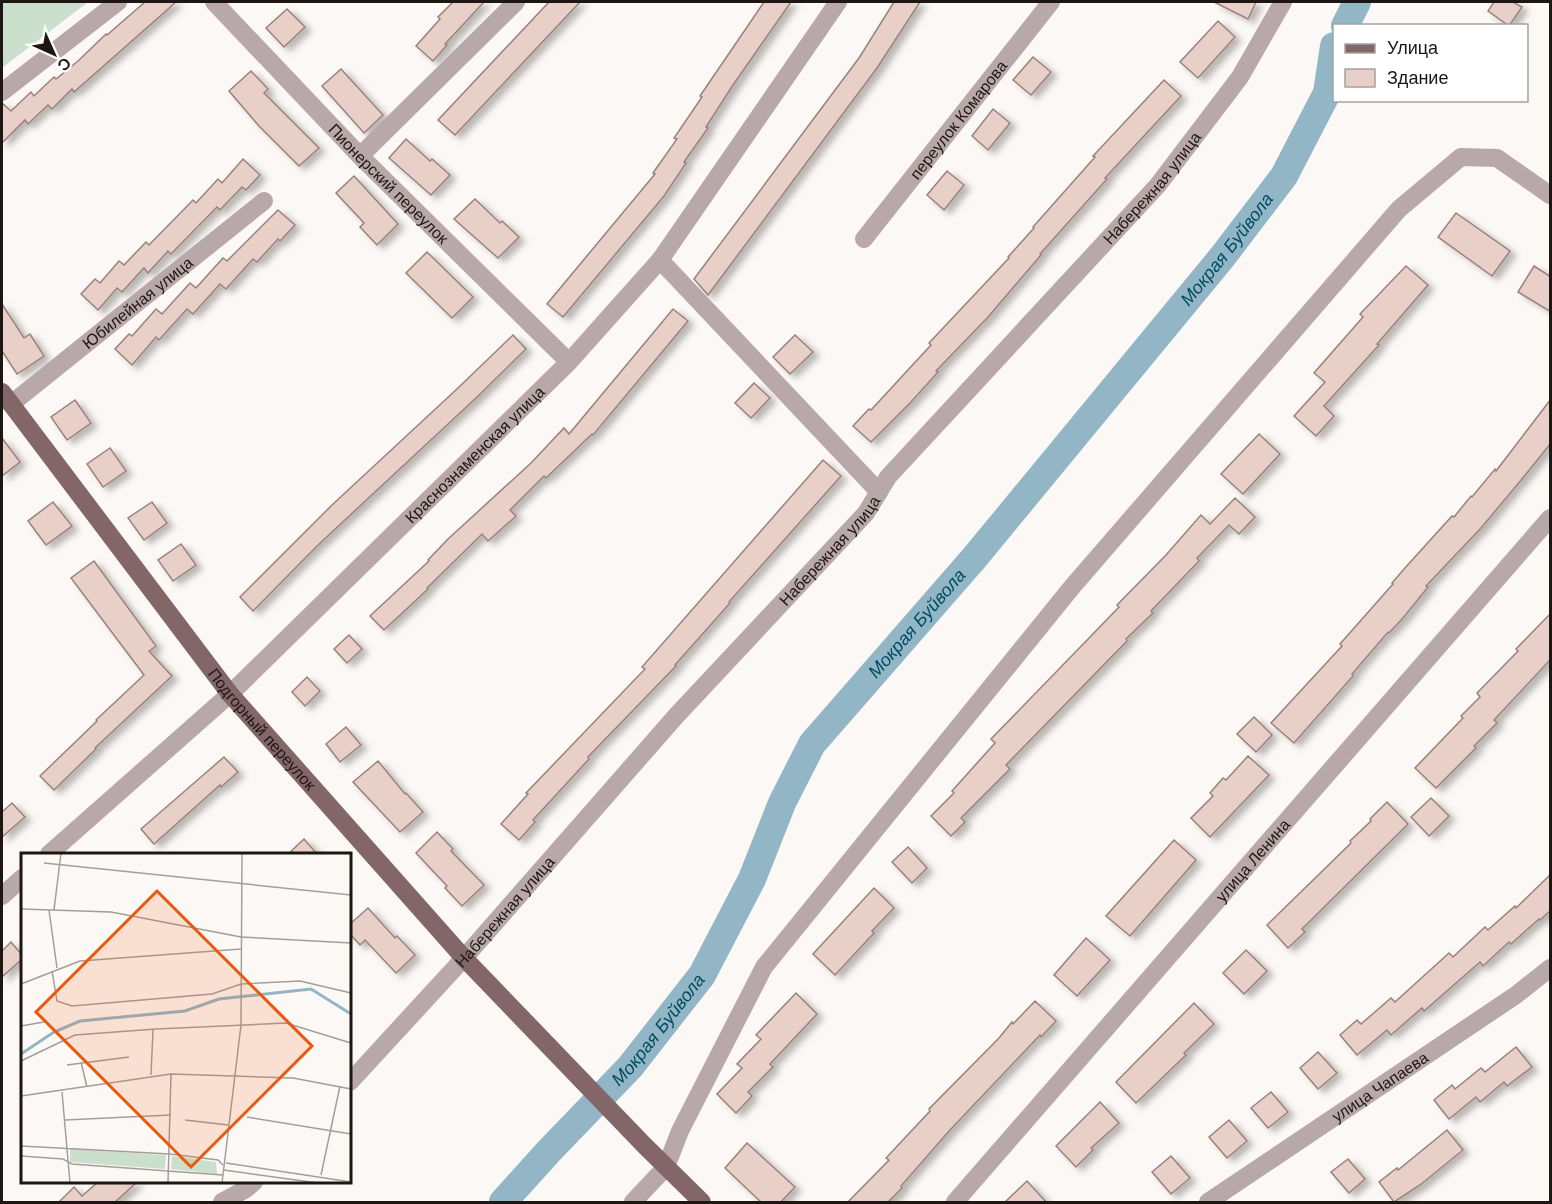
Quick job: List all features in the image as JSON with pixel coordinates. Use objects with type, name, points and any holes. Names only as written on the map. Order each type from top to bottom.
[{"type":"main road","name":"Подгорный переулок","points":[[6,398],[230,694],[464,958],[666,1167]]},
{"type":"main road","points":[[666,1167],[702,1203]]},
{"type":"street","points":[[2,92],[118,2]]},
{"type":"street","name":"Пионерский переулок","points":[[214,2],[360,156],[569,362]]},
{"type":"street","points":[[360,156],[516,2]]},
{"type":"street","name":"Краснознаменская улица","points":[[51,853],[230,694],[569,362],[660,260],[838,2]]},
{"type":"street","name":"переулок Комарова","points":[[864,239],[1051,2]]},
{"type":"street","name":"Набережная улица","points":[[351,1081],[464,958],[676,716],[866,513],[888,477],[1158,185],[1240,77],[1283,2]]},
{"type":"street","points":[[633,1203],[666,1167],[680,1131],[764,967],[1079,578],[1399,208],[1461,157],[1497,158],[1551,195]]},
{"type":"street","name":"Юбилейная улица","points":[[6,398],[264,201]]},
{"type":"street","points":[[660,260],[879,492]]},
{"type":"street","name":"улица Ленина","points":[[955,1203],[1551,518]]},
{"type":"street","points":[[2,897],[21,879]]},
{"type":"street","name":"улица Чапаева","points":[[1208,1203],[1516,995],[1551,968]]},
{"type":"street","points":[[222,1203],[253,1183]]},
{"type":"green space","points":[[2,2],[88,2],[2,68]]},
{"type":"building","points":[[145,2],[176,2],[74,92],[72,89],[52,109],[48,105],[28,124],[25,120],[2,143],[2,103],[11,111],[31,92],[34,96]]},
{"type":"building","points":[[453,2],[484,2],[445,44],[447,45],[433,61],[416,46],[440,19],[438,17]]},
{"type":"building","points":[[549,2],[580,2],[455,135],[438,120]]},
{"type":"building","points":[[764,2],[791,2],[733,85],[664,196],[563,317],[547,304],[655,174],[653,173],[677,139],[674,138],[702,97],[700,96]]},
{"type":"building","points":[[894,2],[920,2],[877,68],[708,295],[694,279],[859,58]]},
{"type":"building","points":[[1214,2],[1256,2],[1248,19]]},
{"type":"building","points":[[1494,2],[1513,2],[1522,7],[1510,24],[1506,24],[1488,11]]},
{"type":"building","points":[[287,9],[305,27],[284,47],[266,28]]},
{"type":"building","points":[[1218,21],[1235,37],[1198,78],[1180,62]]},
{"type":"building","points":[[1033,57],[1051,72],[1031,95],[1013,80]]},
{"type":"building","points":[[341,69],[383,115],[364,133],[322,86]]},
{"type":"building","points":[[251,71],[268,89],[264,93],[319,148],[299,166],[259,126],[229,91]]},
{"type":"building","points":[[1164,80],[1181,96],[1105,178],[1107,179],[988,317],[936,371],[938,372],[911,402],[871,442],[853,426],[869,409],[871,410],[931,345],[929,343],[1009,258],[1033,227],[1095,157],[1093,156]]},
{"type":"building","points":[[993,109],[1010,123],[988,150],[972,136]]},
{"type":"building","points":[[406,139],[430,161],[432,159],[450,175],[431,195],[389,158]]},
{"type":"building","points":[[243,159],[260,175],[246,190],[242,187],[220,210],[217,207],[171,254],[168,251],[148,273],[144,268],[122,292],[117,288],[98,310],[81,294],[95,279],[100,283],[119,261],[124,265],[146,242],[149,245],[193,200],[196,203],[218,179],[222,183]]},
{"type":"building","points":[[947,171],[964,185],[944,210],[927,195]]},
{"type":"building","points":[[354,176],[398,224],[377,245],[360,227],[364,223],[336,193]]},
{"type":"building","points":[[475,199],[500,223],[502,221],[519,237],[498,258],[454,219]]},
{"type":"building","points":[[278,210],[295,225],[280,241],[278,239],[257,262],[253,259],[226,289],[220,284],[193,314],[187,309],[159,340],[156,337],[132,365],[115,349],[129,334],[132,336],[156,309],[162,314],[190,283],[196,288],[223,258],[227,261]]},
{"type":"building","points":[[1456,213],[1510,251],[1492,276],[1438,237]]},
{"type":"building","points":[[427,252],[473,297],[452,318],[406,273]]},
{"type":"building","points":[[1406,266],[1428,285],[1377,344],[1379,345],[1324,406],[1334,416],[1316,436],[1294,416],[1325,382],[1314,373],[1363,317],[1360,314]]},
{"type":"building","points":[[1534,266],[1551,277],[1551,312],[1518,292]]},
{"type":"building","points":[[2,304],[24,338],[30,334],[44,356],[17,374],[2,351]]},
{"type":"building","points":[[673,309],[688,321],[593,435],[546,478],[544,476],[510,510],[516,516],[488,541],[482,534],[384,630],[370,616],[429,561],[448,539],[531,463],[564,428],[569,434]]},
{"type":"building","points":[[513,335],[526,349],[317,546],[253,611],[240,597],[332,505]]},
{"type":"building","points":[[795,335],[813,352],[790,374],[773,357]]},
{"type":"building","points":[[754,383],[770,398],[751,418],[735,403]]},
{"type":"building","points":[[1551,399],[1551,443],[1481,528],[1426,586],[1428,587],[1403,618],[1388,632],[1294,743],[1271,723],[1342,646],[1340,644],[1405,568],[1452,516],[1454,517],[1495,469],[1496,471]]},
{"type":"building","points":[[75,400],[91,423],[67,440],[51,417]]},
{"type":"building","points":[[1259,434],[1280,454],[1243,494],[1221,474]]},
{"type":"building","points":[[2,438],[20,462],[2,476]]},
{"type":"building","points":[[110,448],[126,471],[103,487],[87,464]]},
{"type":"building","points":[[823,460],[841,476],[729,602],[676,666],[588,757],[589,759],[533,820],[535,822],[519,840],[501,824],[528,794],[526,793],[645,669],[642,667]]},
{"type":"building","points":[[1235,498],[1255,517],[1239,534],[1229,525],[1197,558],[1199,561],[1151,611],[1153,613],[1006,765],[1010,769],[961,818],[965,822],[951,836],[931,816],[954,793],[952,791],[995,743],[991,739],[1119,607],[1117,605],[1201,515],[1210,524]]},
{"type":"building","points":[[53,502],[72,526],[46,545],[28,521]]},
{"type":"building","points":[[152,502],[167,523],[144,540],[128,518]]},
{"type":"building","points":[[181,544],[196,565],[173,581],[158,560]]},
{"type":"building","points":[[94,561],[156,646],[149,651],[172,676],[54,790],[40,776],[144,675],[71,578]]},
{"type":"building","points":[[1551,613],[1551,659],[1494,720],[1497,723],[1474,746],[1476,748],[1436,788],[1415,768],[1463,718],[1461,716],[1480,697],[1477,693]]},
{"type":"building","points":[[349,635],[362,649],[347,663],[334,649]]},
{"type":"building","points":[[307,677],[320,691],[305,706],[292,692]]},
{"type":"building","points":[[1254,717],[1272,735],[1256,752],[1237,734]]},
{"type":"building","points":[[346,727],[361,745],[340,762],[326,744]]},
{"type":"building","points":[[1248,756],[1269,775],[1210,837],[1191,818],[1213,796],[1210,793],[1223,778],[1226,780]]},
{"type":"building","points":[[224,757],[238,772],[221,787],[220,785],[154,844],[141,829]]},
{"type":"building","points":[[378,761],[423,812],[400,832],[353,782]]},
{"type":"building","points":[[1431,798],[1449,816],[1429,836],[1411,817]]},
{"type":"building","points":[[1387,802],[1408,824],[1302,929],[1305,932],[1288,948],[1267,925],[1351,843],[1350,841]]},
{"type":"building","points":[[12,803],[25,817],[2,837],[2,812]]},
{"type":"building","points":[[437,832],[453,849],[451,851],[484,885],[462,906],[416,853]]},
{"type":"building","points":[[304,839],[316,853],[289,853]]},
{"type":"building","points":[[1174,840],[1196,860],[1130,936],[1106,916]]},
{"type":"building","points":[[908,847],[927,868],[912,883],[892,862]]},
{"type":"building","points":[[1551,874],[1551,910],[1511,944],[1509,942],[1483,966],[1480,962],[1424,1011],[1422,1008],[1391,1035],[1387,1030],[1357,1055],[1340,1035],[1357,1020],[1361,1024],[1391,998],[1395,1002],[1449,953],[1453,957],[1485,927],[1488,930],[1515,906],[1516,908]]},
{"type":"building","points":[[874,888],[894,908],[835,975],[813,954]]},
{"type":"building","points":[[368,908],[395,938],[397,936],[415,955],[396,973],[365,940],[360,945],[351,935],[351,923]]},
{"type":"building","points":[[1086,938],[1110,960],[1077,996],[1054,975]]},
{"type":"building","points":[[11,942],[21,954],[21,960],[2,977],[2,951]]},
{"type":"building","points":[[1246,950],[1267,971],[1244,994],[1223,973]]},
{"type":"building","points":[[796,993],[817,1014],[770,1064],[773,1067],[748,1092],[752,1096],[736,1113],[717,1094],[742,1068],[737,1064],[761,1039],[756,1035]]},
{"type":"building","points":[[1035,1001],[1056,1021],[950,1130],[901,1186],[902,1188],[887,1203],[847,1203],[889,1160],[886,1158],[930,1111],[929,1109]]},
{"type":"building","points":[[1194,1003],[1214,1024],[1184,1053],[1186,1055],[1136,1103],[1116,1082]]},
{"type":"building","points":[[1516,1047],[1532,1067],[1507,1086],[1504,1082],[1480,1102],[1476,1097],[1449,1119],[1434,1100],[1452,1085],[1455,1089],[1481,1068],[1485,1072]]},
{"type":"building","points":[[1318,1052],[1337,1073],[1318,1089],[1300,1068]]},
{"type":"building","points":[[1271,1092],[1288,1112],[1268,1128],[1251,1108]]},
{"type":"building","points":[[1100,1102],[1119,1123],[1091,1148],[1093,1150],[1076,1167],[1056,1146]]},
{"type":"building","points":[[1229,1120],[1247,1141],[1227,1158],[1209,1137]]},
{"type":"building","points":[[1447,1130],[1463,1150],[1420,1185],[1394,1202],[1379,1182],[1397,1168],[1398,1170]]},
{"type":"building","points":[[747,1143],[795,1187],[780,1203],[762,1203],[725,1168]]},
{"type":"building","points":[[1171,1156],[1190,1178],[1171,1194],[1152,1172]]},
{"type":"building","points":[[1348,1159],[1365,1179],[1349,1193],[1331,1172]]},
{"type":"building","points":[[1027,1181],[1047,1203],[1004,1203]]},
{"type":"building","points":[[97,1183],[136,1183],[114,1203],[58,1203],[74,1187],[82,1196]]},
{"type":"waterway","name":"Мокрая Буйвола","points":[[1346,24],[1357,2]]},
{"type":"waterway","name":"Мокрая Буйвола","points":[[503,1202],[630,1067],[702,975],[752,879],[782,803],[812,744],[975,557],[1223,256],[1284,176],[1327,93],[1333,53]]}]
